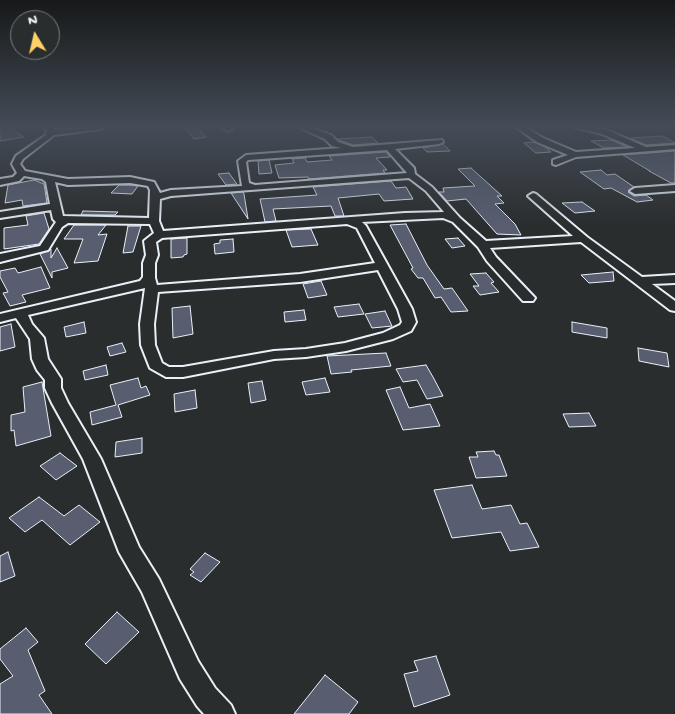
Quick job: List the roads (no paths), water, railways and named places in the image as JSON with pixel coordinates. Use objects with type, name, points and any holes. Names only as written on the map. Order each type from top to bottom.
[{"type":"street","points":[[18,160],[16,164],[22,172],[68,182],[146,182],[154,186],[154,222],[159,235]]},
{"type":"street","points":[[243,160],[245,184],[252,187]]},
{"type":"street","points":[[402,160],[411,170],[412,175],[429,189],[483,245],[491,259],[528,298]]},
{"type":"street","points":[[556,162],[561,160]]},
{"type":"street","points":[[0,182],[16,179],[22,172]]},
{"type":"street","points":[[154,197],[171,192],[218,191],[412,175]]},
{"type":"street","points":[[45,177],[50,181],[58,219],[64,221],[154,222]]},
{"type":"street","points":[[635,191],[675,188]]},
{"type":"street","points":[[533,196],[583,239],[675,308]]},
{"type":"street","points":[[0,215],[55,206]]},
{"type":"street","points":[[350,221],[361,226],[406,309],[408,318],[406,328],[402,331],[346,347],[306,353],[274,355],[183,372],[173,373],[160,370],[151,357],[147,324],[151,284],[149,263],[152,255],[150,242],[159,235],[436,214],[457,220]]},
{"type":"street","points":[[0,258],[44,248],[58,225],[64,221]]},
{"type":"street","points":[[483,245],[583,239]]},
{"type":"street","points":[[0,318],[144,284],[300,278],[381,266]]},
{"type":"street","points":[[639,280],[675,279]]},
{"type":"street","points":[[21,314],[26,325],[37,338],[40,359],[45,370],[53,379],[53,388],[56,396],[92,459],[130,552],[151,586],[190,670],[206,697],[222,714]]}]
